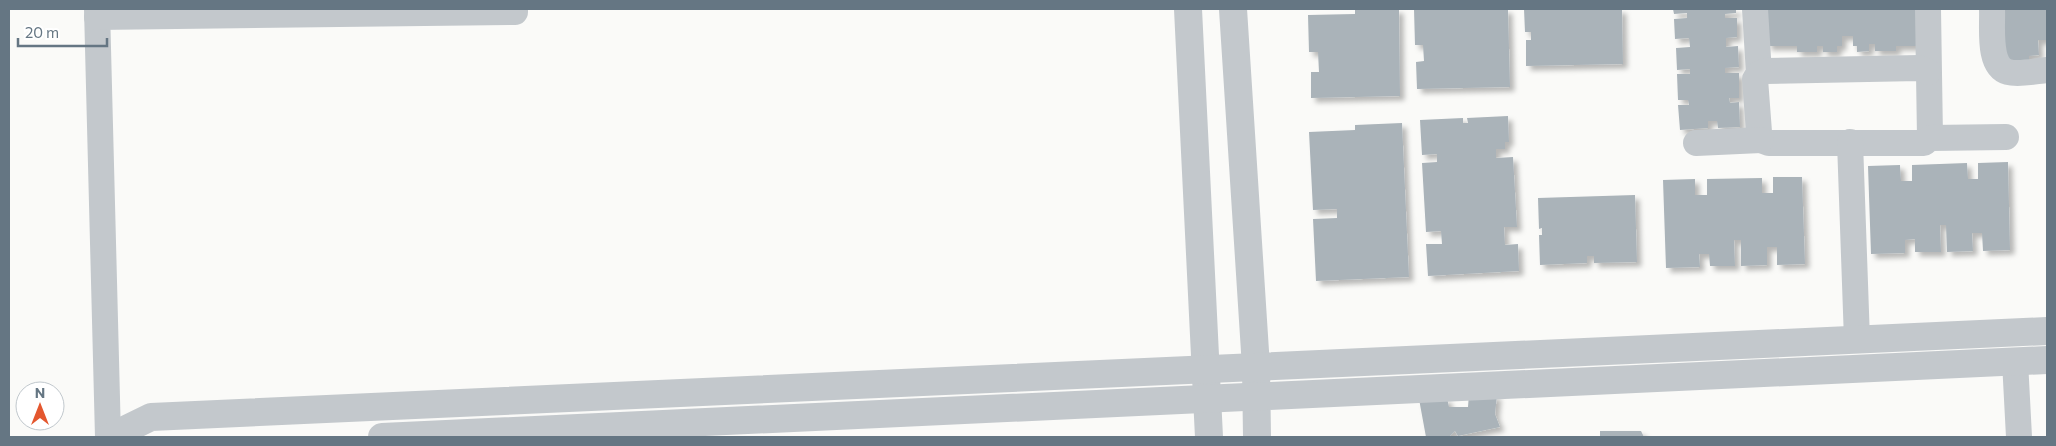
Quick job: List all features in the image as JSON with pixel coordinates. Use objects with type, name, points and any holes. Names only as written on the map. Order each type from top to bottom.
[{"type":"street","points":[[515,9],[515,12],[97,13],[109,437],[150,417],[1207,384],[1256,395],[2047,360]]},
{"type":"street","points":[[1188,9],[1208,437]]},
{"type":"street","points":[[1233,9],[1256,368],[1257,437]]},
{"type":"street","points":[[1755,9],[1759,74]]},
{"type":"street","points":[[1928,9],[1930,138]]},
{"type":"street","points":[[1992,9],[1994,58],[2000,68],[2009,73],[2047,70]]},
{"type":"street","points":[[1761,140],[1755,79],[1759,74],[1766,71],[1919,68],[1928,72]]},
{"type":"street","points":[[1696,143],[1761,140],[1769,143],[1924,143],[1930,138],[2006,137]]},
{"type":"street","points":[[1850,142],[1857,340]]},
{"type":"street","points":[[382,437],[1207,384],[1256,368],[2047,331]]},
{"type":"street","points":[[2015,361],[2019,437]]},
{"type":"building","points":[[1355,9],[1399,9],[1400,96],[1311,98],[1311,72],[1319,72],[1318,52],[1309,52],[1308,15],[1355,14]]},
{"type":"building","points":[[1414,9],[1508,9],[1510,87],[1417,89],[1416,62],[1424,61],[1423,45],[1415,45]]},
{"type":"building","points":[[1524,9],[1622,9],[1623,64],[1526,66],[1526,40],[1531,40],[1531,32],[1525,32]]},
{"type":"building","points":[[1673,9],[1736,9],[1736,13],[1725,14],[1725,18],[1737,18],[1737,37],[1726,38],[1726,47],[1738,46],[1739,67],[1725,68],[1725,73],[1739,73],[1739,98],[1729,98],[1730,103],[1739,102],[1740,127],[1718,128],[1717,121],[1708,121],[1708,128],[1680,130],[1678,105],[1689,105],[1688,100],[1678,100],[1677,74],[1690,74],[1690,69],[1677,70],[1676,48],[1690,47],[1689,38],[1675,39],[1674,19],[1687,18],[1687,13],[1674,14]]},
{"type":"building","points":[[1767,9],[1920,9],[1920,46],[1896,46],[1896,51],[1875,51],[1875,44],[1869,44],[1869,51],[1857,52],[1857,46],[1853,46],[1853,36],[1842,36],[1842,46],[1837,46],[1837,52],[1823,52],[1823,46],[1817,46],[1817,52],[1797,52],[1797,46],[1767,46]]},
{"type":"building","points":[[1998,9],[2047,9],[2047,40],[2038,40],[2039,55],[2029,56],[2029,61],[2001,63]]},
{"type":"building","points":[[1508,116],[1509,142],[1505,142],[1505,149],[1496,149],[1496,158],[1513,157],[1517,227],[1504,227],[1505,245],[1518,244],[1519,271],[1428,276],[1426,244],[1442,244],[1441,231],[1426,232],[1422,163],[1437,162],[1437,154],[1422,155],[1420,120],[1463,118],[1463,123],[1468,123],[1467,118]]},
{"type":"building","points":[[1402,123],[1409,277],[1316,281],[1313,219],[1337,218],[1337,209],[1313,210],[1309,132],[1355,130],[1355,125]]},
{"type":"building","points":[[2008,162],[2010,250],[1983,251],[1982,233],[1972,233],[1973,251],[1947,252],[1946,225],[1940,225],[1941,252],[1915,252],[1915,239],[1905,240],[1905,253],[1871,254],[1868,166],[1900,165],[1901,181],[1912,181],[1912,165],[1967,163],[1968,179],[1978,179],[1978,163]]},
{"type":"building","points":[[1773,177],[1802,177],[1805,264],[1777,265],[1777,247],[1767,247],[1767,265],[1741,266],[1741,240],[1734,240],[1735,266],[1710,266],[1709,254],[1699,254],[1700,267],[1666,268],[1663,180],[1695,179],[1695,195],[1707,195],[1707,179],[1762,178],[1762,193],[1773,193]]},
{"type":"building","points":[[1635,195],[1637,262],[1594,263],[1594,256],[1587,256],[1587,263],[1540,265],[1539,235],[1542,235],[1542,228],[1539,229],[1538,198]]},
{"type":"building","points":[[1469,394],[1497,395],[1495,414],[1500,427],[1458,436],[1455,431],[1449,437],[1426,437],[1419,399],[1447,398],[1449,407],[1468,407]]},
{"type":"building","points":[[1600,431],[1641,431],[1644,437],[1600,437]]}]
